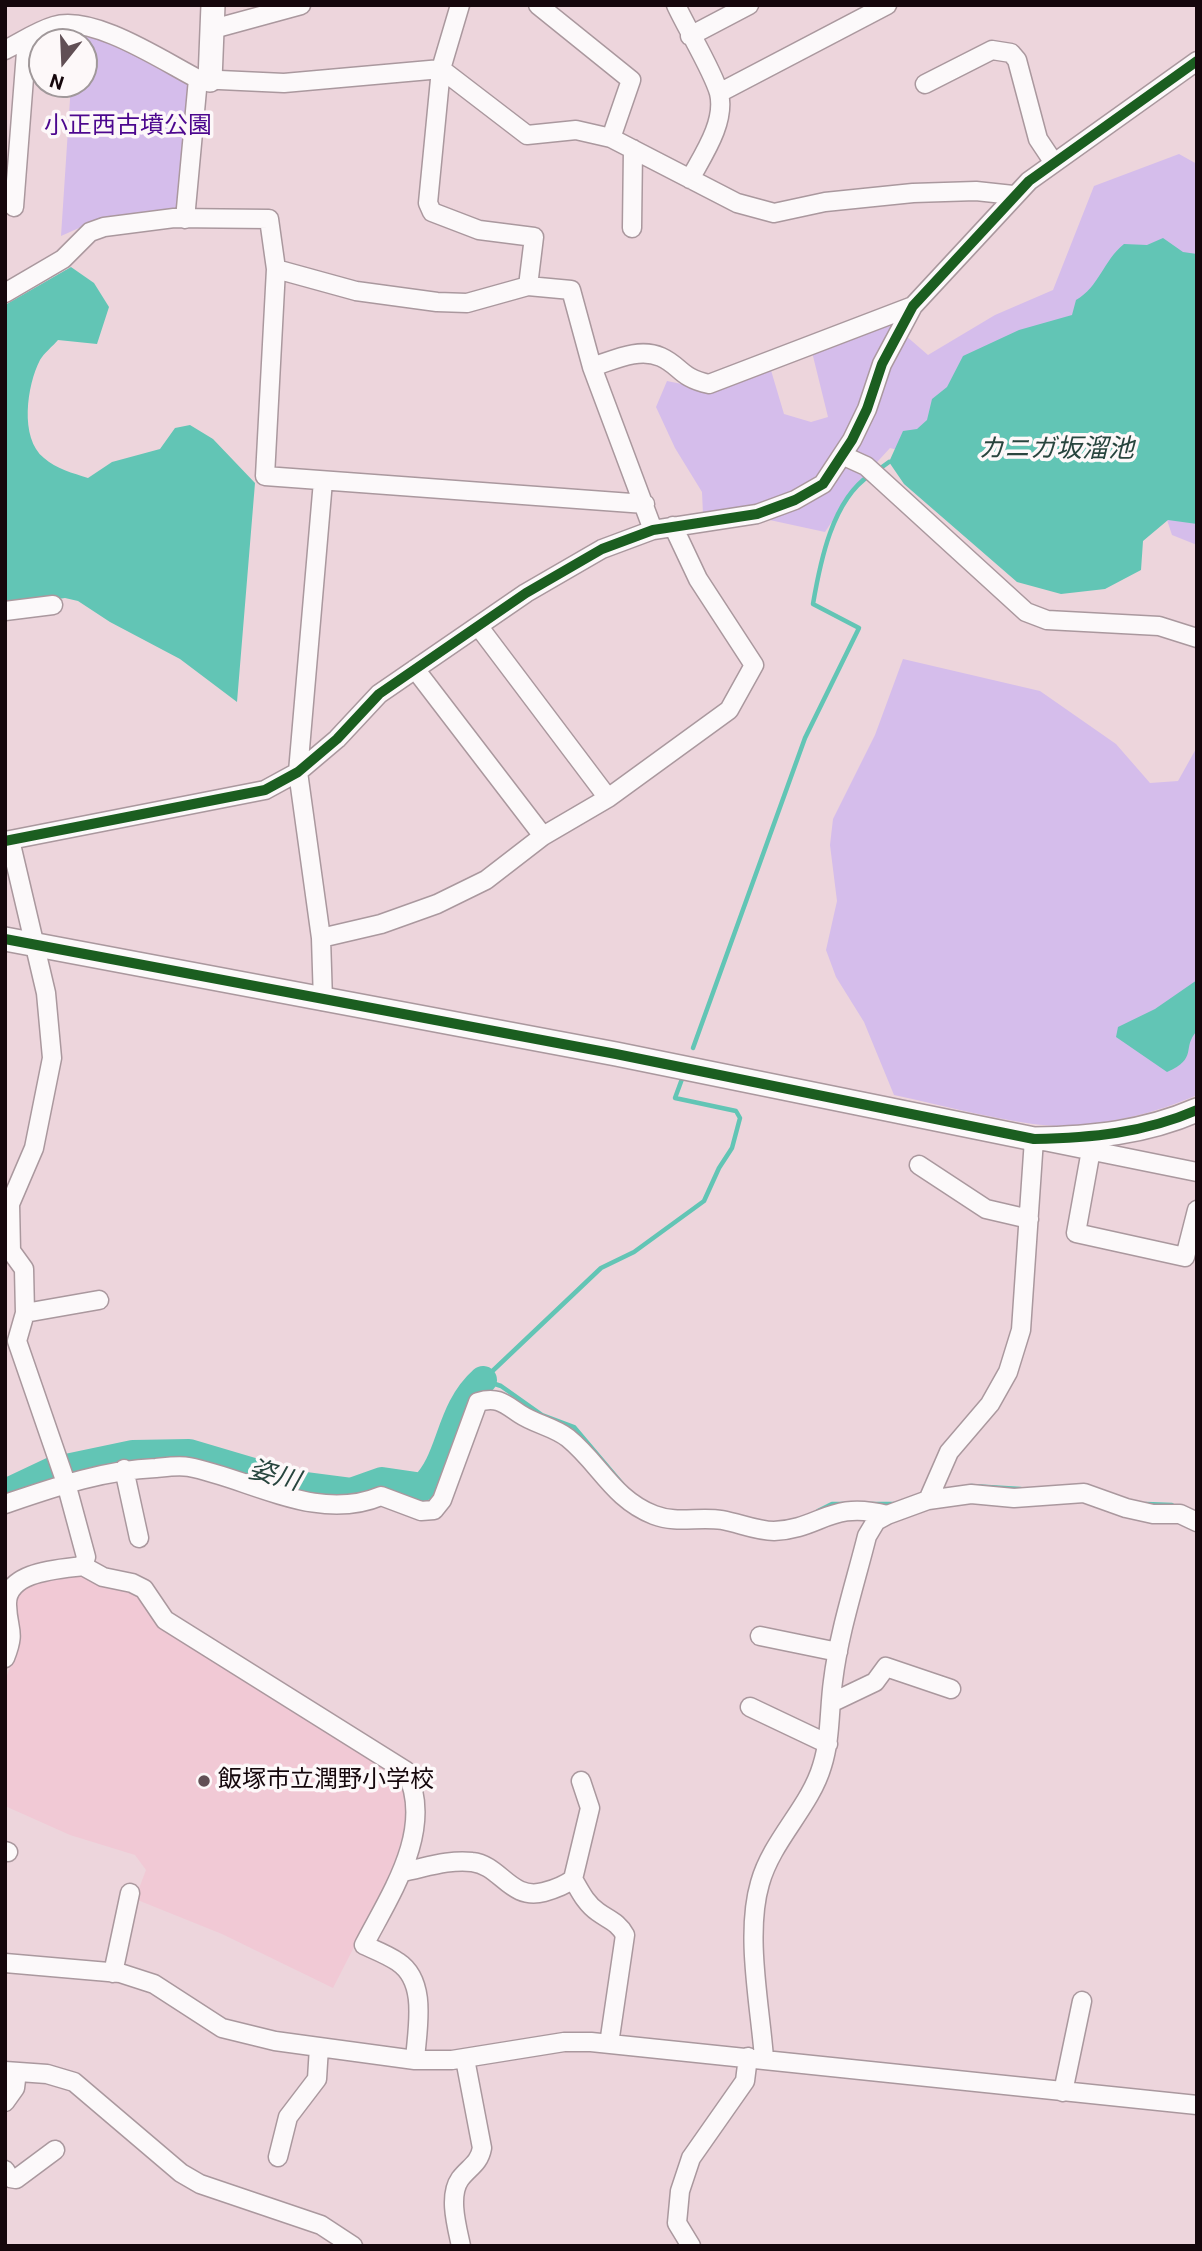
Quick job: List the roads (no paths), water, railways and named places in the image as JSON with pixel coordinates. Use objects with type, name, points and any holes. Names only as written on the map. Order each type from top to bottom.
[{"type":"street","points":[[185,219],[213,29],[214,5]]},
{"type":"street","points":[[213,29],[301,5]]},
{"type":"street","points":[[460,5],[441,69],[428,203],[432,212],[479,230],[534,237],[528,286]]},
{"type":"street","points":[[455,25],[475,5]]},
{"type":"street","points":[[538,5],[631,80],[611,138]]},
{"type":"street","points":[[676,5],[719,93],[719,113],[711,140],[691,179]]},
{"type":"street","points":[[690,36],[750,5]]},
{"type":"street","points":[[719,93],[887,5]]},
{"type":"street","points":[[5,50],[55,26],[94,27],[204,80],[284,83],[441,69],[527,135],[576,130],[611,138],[737,203],[774,212],[825,202],[913,193],[976,191],[1013,195]]},
{"type":"street","points":[[14,207],[27,39]]},
{"type":"street","points":[[925,85],[992,50],[1011,53],[1017,60],[1038,139],[1054,163]]},
{"type":"street","points":[[83,1566],[86,1557],[66,1483],[11,1341],[25,1313],[24,1269],[11,1251],[10,1204],[34,1148],[52,1058],[48,1005],[8,841],[265,790],[298,772],[337,739],[379,694],[526,593],[602,549],[653,530],[727,521],[795,500],[823,484],[844,456],[867,409],[882,364],[913,306],[1013,195],[1197,61]]},
{"type":"street","points":[[632,228],[633,149]]},
{"type":"street","points":[[5,293],[63,259],[90,232],[160,220],[269,219],[276,269],[265,476],[645,504]]},
{"type":"street","points":[[276,269],[356,291],[437,302],[467,303],[528,286],[571,290],[592,367],[653,530]]},
{"type":"street","points":[[592,367],[641,352],[663,358],[689,380],[709,384],[913,306]]},
{"type":"street","points":[[844,456],[866,466],[1026,612],[1047,620],[1158,626],[1197,638]]},
{"type":"street","points":[[323,481],[298,772],[321,938],[323,1001]]},
{"type":"street","points":[[321,938],[381,923],[437,904],[486,880],[543,836],[608,798],[729,710],[745,687],[754,665],[698,579],[673,526]]},
{"type":"street","points":[[5,611],[53,605]]},
{"type":"street","points":[[479,627],[608,798]]},
{"type":"street","points":[[415,669],[543,836]]},
{"type":"street","points":[[5,939],[323,1001],[616,1054],[1197,1172]]},
{"type":"street","points":[[1034,1139],[1095,1137],[1136,1130],[1168,1122],[1197,1110]]},
{"type":"street","points":[[928,1500],[949,1452],[990,1404],[1008,1372],[1021,1330],[1034,1139]]},
{"type":"street","points":[[1091,1150],[1076,1233],[1185,1256],[1197,1210]]},
{"type":"street","points":[[919,1165],[986,1209],[1029,1219]]},
{"type":"street","points":[[25,1313],[99,1300]]},
{"type":"street","points":[[5,1504],[66,1483],[124,1469],[187,1466],[295,1500],[361,1504],[381,1496],[421,1511],[434,1510],[442,1500],[478,1402],[489,1399],[505,1402],[521,1415],[566,1437],[628,1503],[657,1516],[683,1521],[720,1519],[773,1531],[798,1526],[848,1509],[887,1515]]},
{"type":"street","points":[[124,1469],[138,1538]]},
{"type":"street","points":[[691,2246],[677,2223],[680,2190],[691,2158],[745,2081],[756,2057],[754,1942],[760,1883],[774,1851],[822,1768],[828,1744],[838,1652],[867,1536],[876,1521],[928,1500],[971,1494],[1014,1497],[1084,1493],[1126,1508],[1153,1514],[1180,1514],[1197,1522]]},
{"type":"street","points":[[5,1658],[13,1636],[6,1602],[12,1588],[29,1576],[83,1566],[103,1577],[132,1583],[144,1590],[165,1620],[406,1771],[415,1790],[417,1816],[402,1872],[364,1945],[400,1964],[413,1978],[418,2000],[415,2060]]},
{"type":"street","points":[[760,1636],[838,1652]]},
{"type":"street","points":[[831,1703],[875,1682],[886,1667],[951,1689]]},
{"type":"street","points":[[750,1707],[828,1744]]},
{"type":"street","points":[[402,1872],[452,1862],[473,1862],[484,1865],[519,1892],[532,1895],[564,1886],[573,1879],[590,1808],[581,1781]]},
{"type":"street","points":[[573,1879],[583,1897],[596,1911],[613,1920],[625,1935],[609,2044]]},
{"type":"street","points":[[113,1973],[130,1893]]},
{"type":"street","points":[[5,1963],[113,1973],[153,1984],[222,2028],[275,2041],[415,2060],[465,2059],[564,2042],[609,2044],[756,2057],[1197,2105]]},
{"type":"street","points":[[1063,2092],[1082,2001]]},
{"type":"street","points":[[278,2157],[288,2118],[317,2079],[319,2047]]},
{"type":"street","points":[[461,2246],[456,2221],[457,2182],[480,2157],[482,2148],[465,2059]]},
{"type":"street","points":[[5,2102],[15,2088],[11,2072],[47,2074],[74,2082],[181,2174],[200,2184],[321,2225],[353,2246]]},
{"type":"street","points":[[5,2170],[10,2178],[16,2179],[55,2150]]},
{"type":"water","name":"カニガ坂溜池","points":[[1163,238],[1183,252],[1197,254],[1197,524],[1168,520],[1143,541],[1141,570],[1105,589],[1061,594],[1017,582],[904,484],[889,462],[903,431],[917,429],[927,420],[932,399],[947,387],[963,356],[1019,330],[1072,315],[1076,300],[1090,288],[1124,244],[1147,245]]},
{"type":"water","points":[[71,267],[94,283],[109,307],[97,344],[58,340],[40,360],[29,397],[28,425],[31,438],[36,449],[49,462],[88,478],[112,462],[160,449],[175,428],[190,425],[213,439],[255,483],[237,702],[180,659],[110,622],[78,601],[65,598],[5,607],[5,305]]},
{"type":"water","points":[[1197,980],[1197,1031],[1192,1037],[1186,1057],[1177,1067],[1167,1072],[1116,1037],[1118,1027],[1155,1009]]},
{"type":"waterway","points":[[878,470],[889,462]]},
{"type":"waterway","points":[[693,1048],[805,738],[859,628],[813,604],[824,552],[837,516],[857,486],[870,475]]},
{"type":"waterway","points":[[623,1485],[574,1427],[542,1415],[501,1386],[483,1380],[601,1268],[634,1252],[704,1201],[719,1168],[732,1148],[740,1118],[736,1111],[675,1098],[682,1079]]},
{"type":"waterway","name":"姿川","points":[[5,1493],[52,1471],[133,1454],[189,1453],[297,1485],[351,1492],[382,1481],[423,1487],[440,1463],[463,1406],[483,1380]]},
{"type":"waterway","points":[[971,1486],[1021,1489]]},
{"type":"waterway","points":[[818,1511],[832,1504],[898,1504]]},
{"type":"waterway","points":[[1146,1504],[1172,1505]]},
{"type":"place","name":"飯塚市立潤野小学校","points":[[204,1781]]},
{"type":"park label","name":"小正西古墳公園","points":[[128,127]]}]
